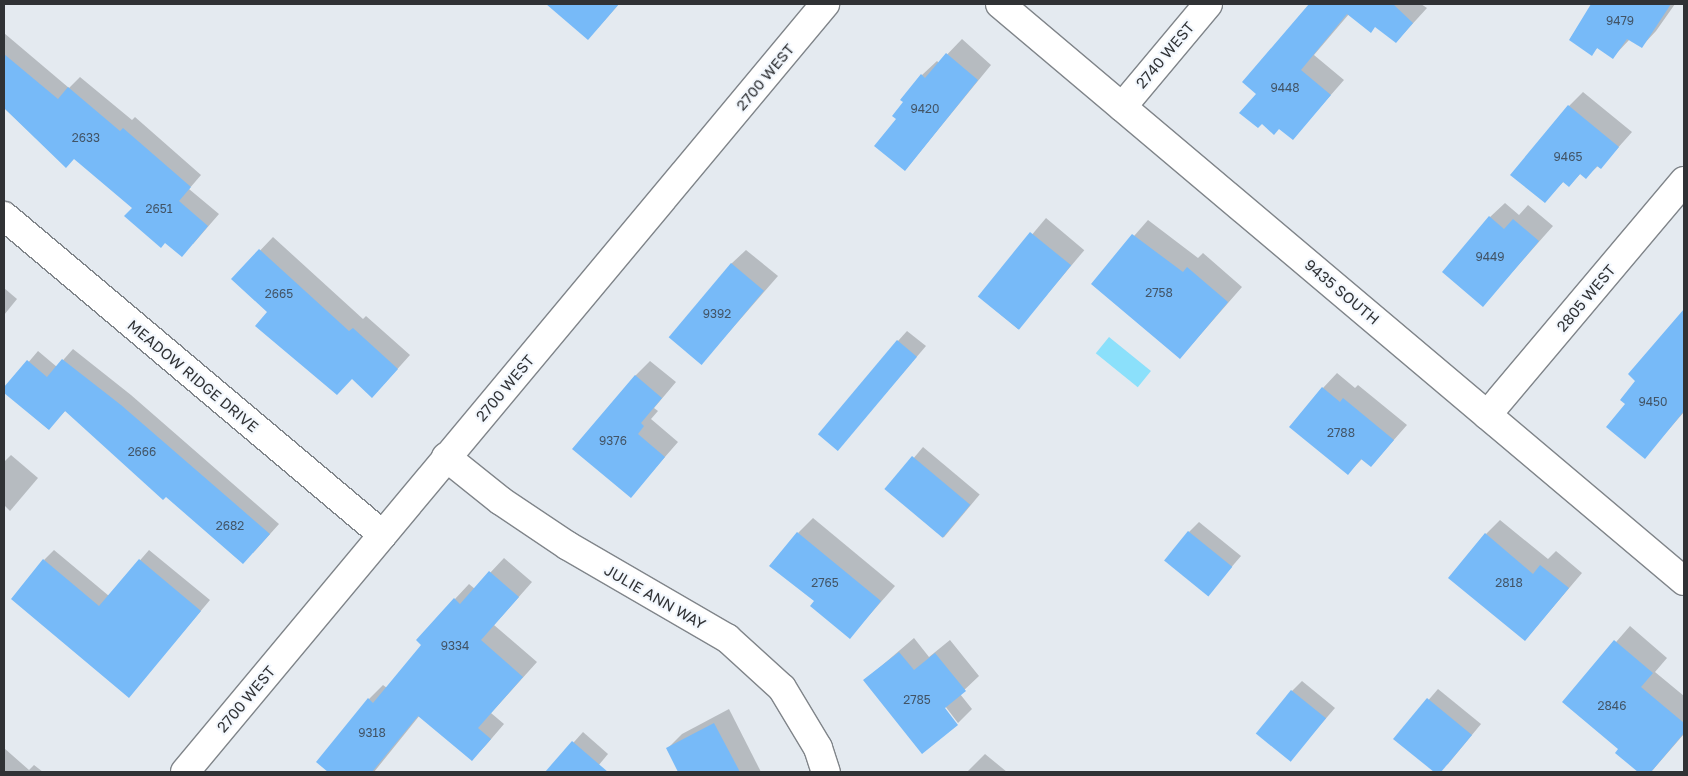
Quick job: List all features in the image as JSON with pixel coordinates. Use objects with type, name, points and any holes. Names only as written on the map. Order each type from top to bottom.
[{"type":"street","name":"2700 WEST","points":[[184,772],[825,4]]},
{"type":"street","name":"9435 SOUTH","points":[[1000,4],[1684,581]]},
{"type":"street","name":"2740 WEST","points":[[1122,107],[1208,4]]},
{"type":"street","name":"2805 WEST","points":[[1487,415],[1684,181]]},
{"type":"street","name":"MEADOW RIDGE DRIVE","points":[[4,216],[383,535]]},
{"type":"street","name":"JULIE ANN WAY","points":[[446,458],[501,501],[568,546],[727,638],[782,688],[818,748],[826,772]]},
{"type":"water","points":[[1109,337],[1151,371],[1138,387],[1096,353]]},
{"type":"building","points":[[546,4],[619,4],[588,40]]},
{"type":"building","points":[[1309,4],[1393,4],[1413,23],[1396,43],[1375,27],[1371,33],[1347,14],[1301,70],[1331,95],[1293,140],[1279,129],[1274,135],[1262,124],[1258,128],[1239,113],[1256,94],[1242,82]]},
{"type":"building","points":[[1591,4],[1671,4],[1642,48],[1627,39],[1613,59],[1597,48],[1592,56],[1569,40]]},
{"type":"building","points":[[946,53],[978,80],[905,171],[874,146],[896,119],[892,116],[903,102],[900,100],[921,74],[925,78]]},
{"type":"building","points":[[4,54],[58,99],[68,87],[120,131],[123,128],[191,187],[179,201],[208,226],[182,257],[165,243],[161,248],[124,216],[132,208],[74,159],[66,168],[4,108]]},
{"type":"building","points":[[1568,105],[1619,147],[1601,169],[1597,166],[1586,179],[1580,174],[1569,187],[1563,182],[1545,203],[1510,175]]},
{"type":"building","points":[[1489,216],[1504,229],[1513,219],[1539,241],[1483,307],[1442,272]]},
{"type":"building","points":[[1030,232],[1071,265],[1019,330],[978,297]]},
{"type":"building","points":[[1132,234],[1183,272],[1187,267],[1228,302],[1180,359],[1091,284]]},
{"type":"building","points":[[259,249],[349,331],[353,328],[398,369],[372,398],[352,379],[337,395],[255,326],[267,312],[231,279]]},
{"type":"building","points":[[731,263],[764,291],[702,365],[669,337]]},
{"type":"building","points":[[1684,309],[1684,411],[1645,459],[1606,427],[1625,404],[1620,400],[1635,381],[1628,374]]},
{"type":"building","points":[[897,340],[917,357],[838,451],[818,434]]},
{"type":"building","points":[[62,359],[121,405],[270,534],[243,564],[166,497],[163,500],[65,411],[49,430],[4,393],[4,387],[27,360],[47,377]]},
{"type":"building","points":[[635,375],[662,398],[641,423],[644,426],[638,434],[665,457],[631,498],[572,449]]},
{"type":"building","points":[[1322,387],[1340,402],[1343,398],[1394,440],[1371,467],[1361,459],[1348,475],[1289,427]]},
{"type":"building","points":[[912,456],[970,505],[943,538],[884,489]]},
{"type":"building","points":[[1188,531],[1232,567],[1208,596],[1164,561]]},
{"type":"building","points":[[797,532],[881,601],[850,639],[810,606],[814,601],[769,566]]},
{"type":"building","points":[[1485,533],[1533,574],[1540,565],[1569,588],[1525,641],[1448,578]]},
{"type":"building","points":[[43,559],[99,606],[139,559],[201,611],[129,698],[11,599]]},
{"type":"building","points":[[489,571],[519,597],[481,640],[523,677],[478,728],[491,739],[472,761],[418,716],[372,772],[328,772],[316,762],[368,698],[373,703],[421,645],[416,640],[454,598],[460,604]]},
{"type":"building","points":[[1614,640],[1653,673],[1641,687],[1684,723],[1684,733],[1651,772],[1638,772],[1615,753],[1618,749],[1562,702]]},
{"type":"building","points":[[899,652],[914,670],[935,653],[966,691],[945,708],[958,725],[922,754],[863,680]]},
{"type":"building","points":[[1291,690],[1326,718],[1291,762],[1256,734]]},
{"type":"building","points":[[1427,698],[1472,735],[1441,772],[1434,772],[1393,739]]},
{"type":"building","points":[[714,723],[740,772],[678,772],[666,748]]},
{"type":"building","points":[[572,741],[608,772],[545,772]]}]
